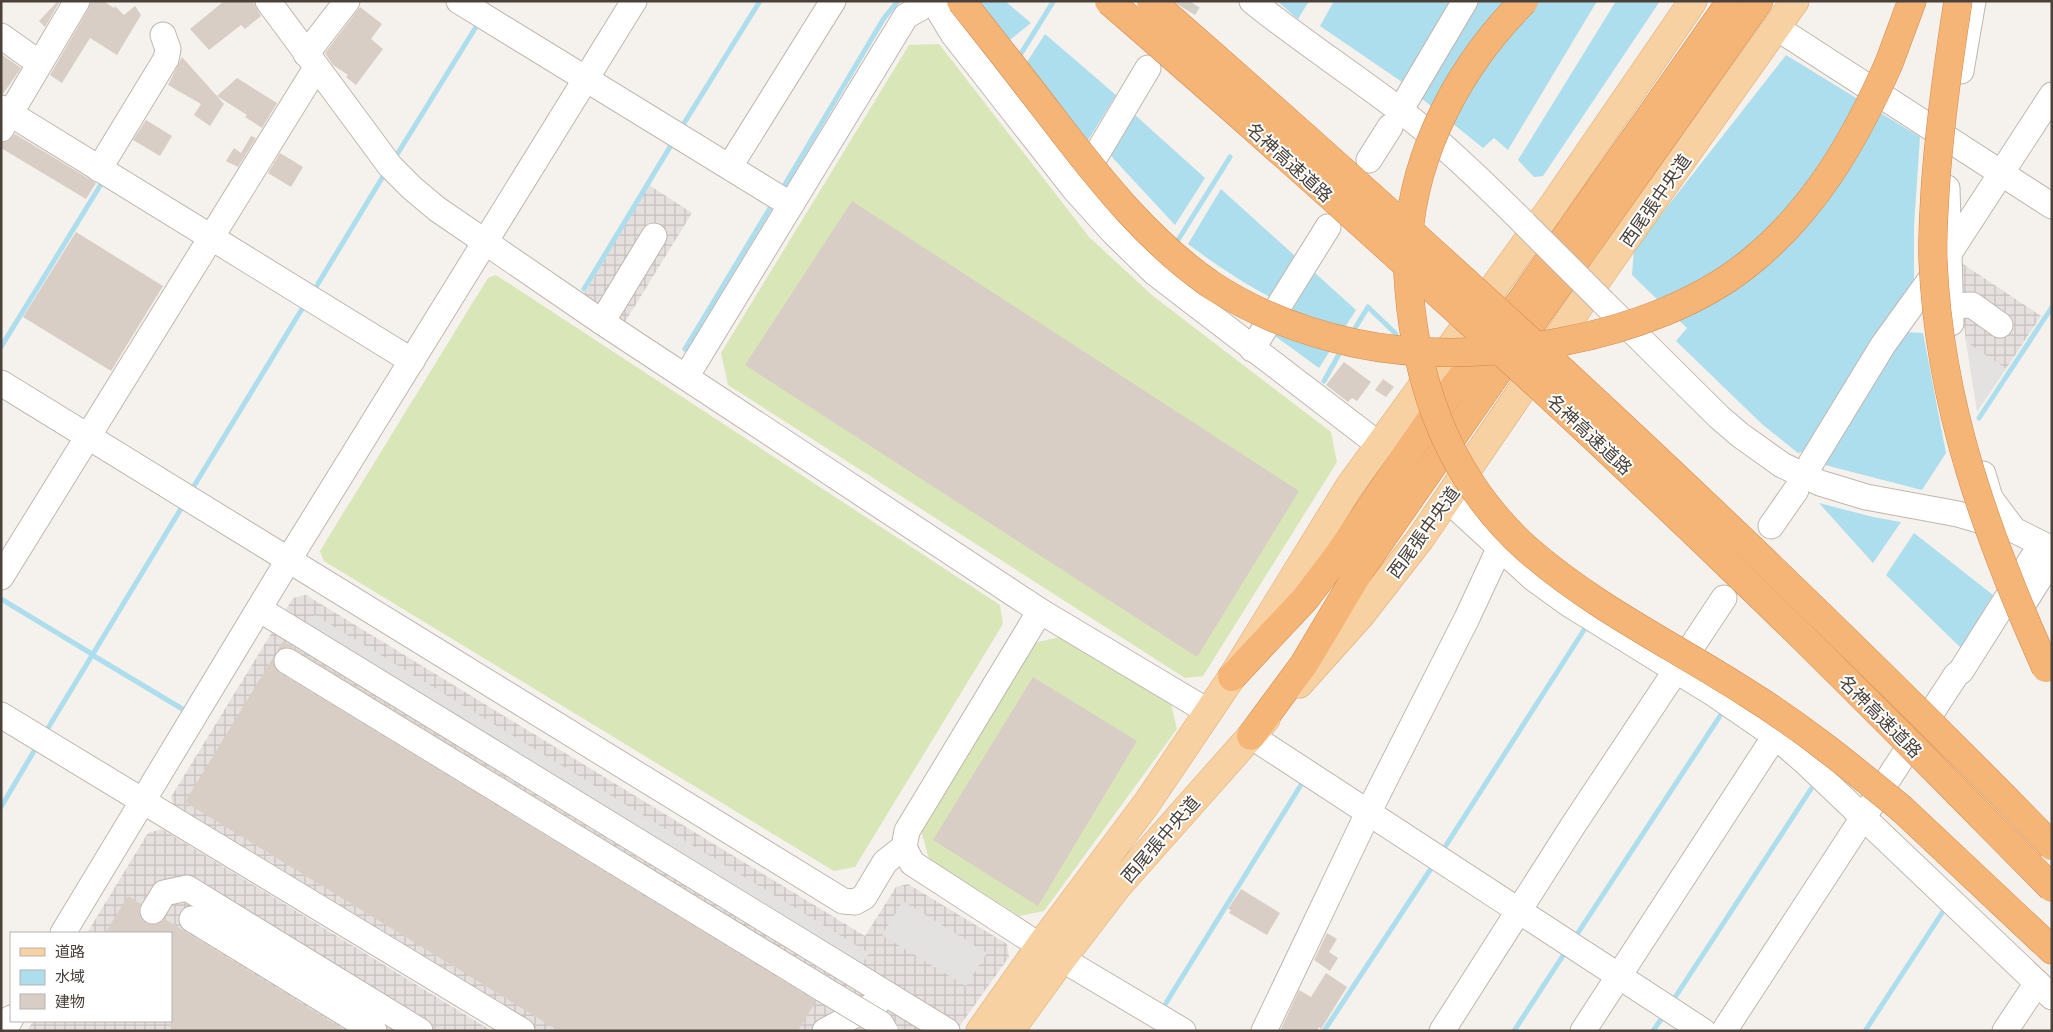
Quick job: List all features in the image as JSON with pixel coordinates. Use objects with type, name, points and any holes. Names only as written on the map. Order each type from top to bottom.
[{"type":"highway","points":[[961,1],[1121,204],[1163,246],[1210,283],[1266,315],[1324,335],[1386,348],[1423,351],[1463,351],[1542,345],[1607,331],[1640,321],[1696,298],[1749,264],[1798,218],[1819,192],[1837,164],[1874,98],[1912,1]]},
{"type":"highway","name":"名神高速道路","points":[[1109,1],[1283,155],[1623,464],[1751,587],[2052,888]]},
{"type":"highway","name":"名神高速道路","points":[[1151,1],[1298,129],[1636,437],[1844,638],[2052,846]]},
{"type":"highway","points":[[1524,1],[1487,41],[1455,89],[1431,142],[1414,198],[1408,263],[1410,297],[1420,366],[1439,427],[1452,453],[1484,502],[1526,548],[1551,568],[1609,608],[1784,716],[1822,744],[1902,809],[2052,950]]},
{"type":"highway","points":[[1232,677],[1305,599],[1337,557],[1411,448],[1526,293],[1731,1]]},
{"type":"highway","points":[[1250,736],[1304,664],[1366,562],[1759,1]]},
{"type":"highway","points":[[1958,1],[1948,62],[1937,156],[1933,258],[1938,319],[1953,411],[1967,464],[2005,571],[2049,674]]},
{"type":"main road","name":"西尾張中央道","points":[[1010,1031],[1051,953],[1147,803],[1232,677],[1321,530],[1378,444],[1549,211],[1693,1]]},
{"type":"main road","name":"西尾張中央道","points":[[980,1031],[1051,953],[1117,887],[1250,736],[1360,616],[1396,572],[1601,275],[1795,1]]},
{"type":"street","points":[[77,1],[40,63],[4,117],[99,169],[412,361]]},
{"type":"street","points":[[268,1],[390,166],[412,188],[438,209],[602,322],[1040,611],[1209,712]]},
{"type":"street","points":[[1,577],[210,237],[347,1]]},
{"type":"street","points":[[459,1],[791,205]]},
{"type":"street","points":[[64,932],[289,559],[634,1]]},
{"type":"street","points":[[730,166],[834,1]]},
{"type":"street","points":[[686,377],[906,16],[933,1],[953,34],[1075,190],[1114,233],[1155,273],[1378,444]]},
{"type":"street","points":[[1252,1],[1304,43],[1416,122],[1457,158],[1524,223],[1719,417],[1740,435],[1782,465],[1801,475],[1845,492],[1887,502],[1958,514],[2014,530]]},
{"type":"street","points":[[1407,99],[1465,1]]},
{"type":"street","points":[[1743,1031],[1956,676],[2046,560],[2014,530],[1990,498],[1966,421],[1953,342],[1947,200],[1950,140],[1972,1]]},
{"type":"street","points":[[1777,28],[2052,206]]},
{"type":"street","points":[[99,169],[166,59],[168,49],[163,35]]},
{"type":"street","points":[[1,36],[40,63]]},
{"type":"street","points":[[1075,190],[1148,68]]},
{"type":"street","points":[[1811,463],[1883,345],[1948,255],[2000,172],[2052,95]]},
{"type":"street","points":[[1369,160],[1390,127]]},
{"type":"street","points":[[1252,349],[1328,227]]},
{"type":"street","points":[[602,322],[654,236]]},
{"type":"street","points":[[1950,306],[1972,305],[2000,325]]},
{"type":"street","points":[[1,383],[843,901],[855,902],[864,898],[885,862],[904,847]]},
{"type":"street","points":[[1771,526],[1796,490]]},
{"type":"street","points":[[1448,499],[1532,578],[1569,604],[1711,692],[1775,736],[2044,990],[2005,1031]]},
{"type":"street","points":[[1264,1031],[1368,813],[1467,618],[1500,547]]},
{"type":"street","points":[[1442,1031],[1574,824],[1724,598]]},
{"type":"street","points":[[259,610],[948,1031]]},
{"type":"street","points":[[1040,611],[907,830],[904,847],[912,863],[1051,953],[1183,1031]]},
{"type":"street","points":[[287,661],[881,1024],[885,1031]]},
{"type":"street","points":[[1,715],[145,800],[522,1031]]},
{"type":"street","points":[[1250,736],[1703,1031]]},
{"type":"street","points":[[1583,1031],[1775,736]]},
{"type":"street","points":[[1724,1031],[1868,824]]},
{"type":"street","points":[[153,911],[164,894],[187,888],[420,1031]]},
{"type":"street","points":[[192,919],[374,1031]]},
{"type":"street","points":[[825,1031],[891,996]]},
{"type":"street","points":[[4,1031],[10,1020]]},
{"type":"shaded area","points":[[649,185],[692,213],[625,322],[584,294]]},
{"type":"shaded area","points":[[1957,260],[2041,316],[2006,369],[1966,342]]},
{"type":"shaded area","points":[[1966,342],[2006,369],[1977,412]]},
{"type":"shaded area","points":[[306,595],[865,936],[896,887],[908,884],[1007,944],[1009,957],[956,1031],[539,1031],[174,808],[171,797],[293,598]]},
{"type":"shaded area","points":[[315,615],[869,953],[850,983],[296,645]]},
{"type":"shaded area","points":[[162,829],[492,1031],[27,1031],[32,1022],[172,1022],[172,932],[88,932],[148,833]]},
{"type":"shaded area","points":[[903,901],[987,953],[966,986],[882,935]]},
{"type":"green space","points":[[939,44],[1089,237],[1153,296],[1331,432],[1337,462],[1203,676],[1185,678],[728,385],[721,353],[909,45]]},
{"type":"green space","points":[[496,275],[1000,605],[1003,624],[855,867],[834,871],[324,561],[320,551],[488,278]]},
{"type":"green space","points":[[1059,637],[1171,704],[1177,729],[1044,911],[1019,916],[929,859],[921,830],[1034,643]]},
{"type":"water","points":[[972,1],[1005,1],[1031,23],[995,52]]},
{"type":"water","points":[[1277,1],[1309,1],[1298,19]]},
{"type":"water","points":[[1334,1],[1452,1],[1402,82],[1320,26]]},
{"type":"water","points":[[1477,1],[1597,1],[1508,150],[1494,138],[1483,148],[1421,98]]},
{"type":"water","points":[[1616,1],[1660,1],[1543,176],[1534,177],[1518,160]]},
{"type":"water","points":[[1045,34],[1116,95],[1085,145],[1013,84]]},
{"type":"water","points":[[1786,55],[1920,137],[1914,226],[1914,283],[1811,450],[1798,453],[1763,425],[1676,341],[1687,328],[1632,275],[1634,249]]},
{"type":"water","points":[[1135,115],[1205,178],[1175,225],[1111,156]]},
{"type":"water","points":[[1221,189],[1295,256],[1270,297],[1228,272],[1188,244]]},
{"type":"water","points":[[1314,272],[1356,310],[1319,368],[1275,336]]},
{"type":"water","points":[[1904,332],[1923,333],[1946,453],[1922,490],[1821,464]]},
{"type":"water","points":[[1819,503],[1873,517],[1901,522],[1873,563]]},
{"type":"water","points":[[1914,533],[1993,595],[1961,648],[1886,575]]},
{"type":"building","points":[[60,1],[45,27],[39,21]]},
{"type":"building","points":[[91,1],[103,1],[114,8],[115,6],[124,15],[135,6],[141,15],[117,55],[90,38],[62,83],[50,75],[89,8]]},
{"type":"building","points":[[224,1],[253,1],[261,16],[245,29],[241,25],[209,50],[190,29]]},
{"type":"building","points":[[360,7],[382,24],[371,39],[383,49],[356,85],[346,77],[348,75],[333,65],[325,53]]},
{"type":"building","points":[[1,54],[21,68],[3,94],[1,94]]},
{"type":"building","points":[[182,57],[224,104],[210,126],[194,115],[201,104],[168,85]]},
{"type":"building","points":[[237,78],[277,103],[262,128],[245,117],[247,115],[217,96]]},
{"type":"building","points":[[146,120],[172,136],[160,156],[133,140]]},
{"type":"building","points":[[15,134],[96,183],[86,199],[1,148],[1,143],[8,141]]},
{"type":"building","points":[[251,136],[256,138],[238,167],[226,161],[234,148],[241,153]]},
{"type":"building","points":[[280,153],[303,167],[291,187],[268,173]]},
{"type":"building","points":[[852,201],[1299,491],[1197,657],[745,365]]},
{"type":"building","points":[[76,232],[163,286],[111,371],[23,317]]},
{"type":"building","points":[[1344,362],[1371,382],[1357,401],[1352,398],[1348,402],[1326,385]]},
{"type":"building","points":[[1383,379],[1394,387],[1386,397],[1375,390]]},
{"type":"building","points":[[283,641],[831,977],[294,649],[287,647],[277,651]]},
{"type":"building","points":[[274,656],[274,667],[280,673],[816,1001],[798,1031],[559,1031],[185,802]]},
{"type":"building","points":[[1033,677],[1137,741],[1038,906],[933,840]]},
{"type":"building","points":[[1241,889],[1280,913],[1267,935],[1229,913],[1231,910],[1228,909]]},
{"type":"building","points":[[128,896],[141,904],[139,911],[145,923],[153,925],[165,919],[346,1031],[171,1031],[172,932],[106,932]]},
{"type":"building","points":[[1327,933],[1337,939],[1329,952],[1338,958],[1330,971],[1314,960]]},
{"type":"building","points":[[1326,973],[1347,987],[1321,1029],[1319,1027],[1317,1031],[1280,1031],[1299,990],[1311,997]]},
{"type":"waterway","points":[[681,128],[760,1]]},
{"type":"waterway","points":[[784,186],[884,18],[898,1]]},
{"type":"waterway","points":[[1017,60],[1053,2]]},
{"type":"waterway","points":[[398,153],[479,22]]},
{"type":"waterway","points":[[584,289],[673,142]]},
{"type":"waterway","points":[[1178,240],[1230,157]]},
{"type":"waterway","points":[[313,292],[382,178]]},
{"type":"waterway","points":[[1,347],[103,181]]},
{"type":"waterway","points":[[685,349],[773,203]]},
{"type":"waterway","points":[[191,491],[305,304]]},
{"type":"waterway","points":[[1352,333],[1368,307],[1396,334]]},
{"type":"waterway","points":[[1979,418],[2052,307]]},
{"type":"waterway","points":[[1324,381],[1342,349]]},
{"type":"waterway","points":[[45,733],[182,507]]},
{"type":"waterway","points":[[1,599],[92,654]]},
{"type":"waterway","points":[[1443,850],[1584,630]]},
{"type":"waterway","points":[[94,656],[189,713]]},
{"type":"waterway","points":[[1574,939],[1720,716]]},
{"type":"waterway","points":[[1,807],[37,746]]},
{"type":"waterway","points":[[1166,1003],[1304,780]]},
{"type":"waterway","points":[[1672,1002],[1811,789]]},
{"type":"waterway","points":[[1324,1031],[1434,864]]},
{"type":"waterway","points":[[1865,1031],[1942,913]]},
{"type":"waterway","points":[[1514,1031],[1566,951]]},
{"type":"waterway","points":[[1653,1031],[1664,1015]]},
{"type":"tunnel","points":[[1165,40],[1189,1]]}]
